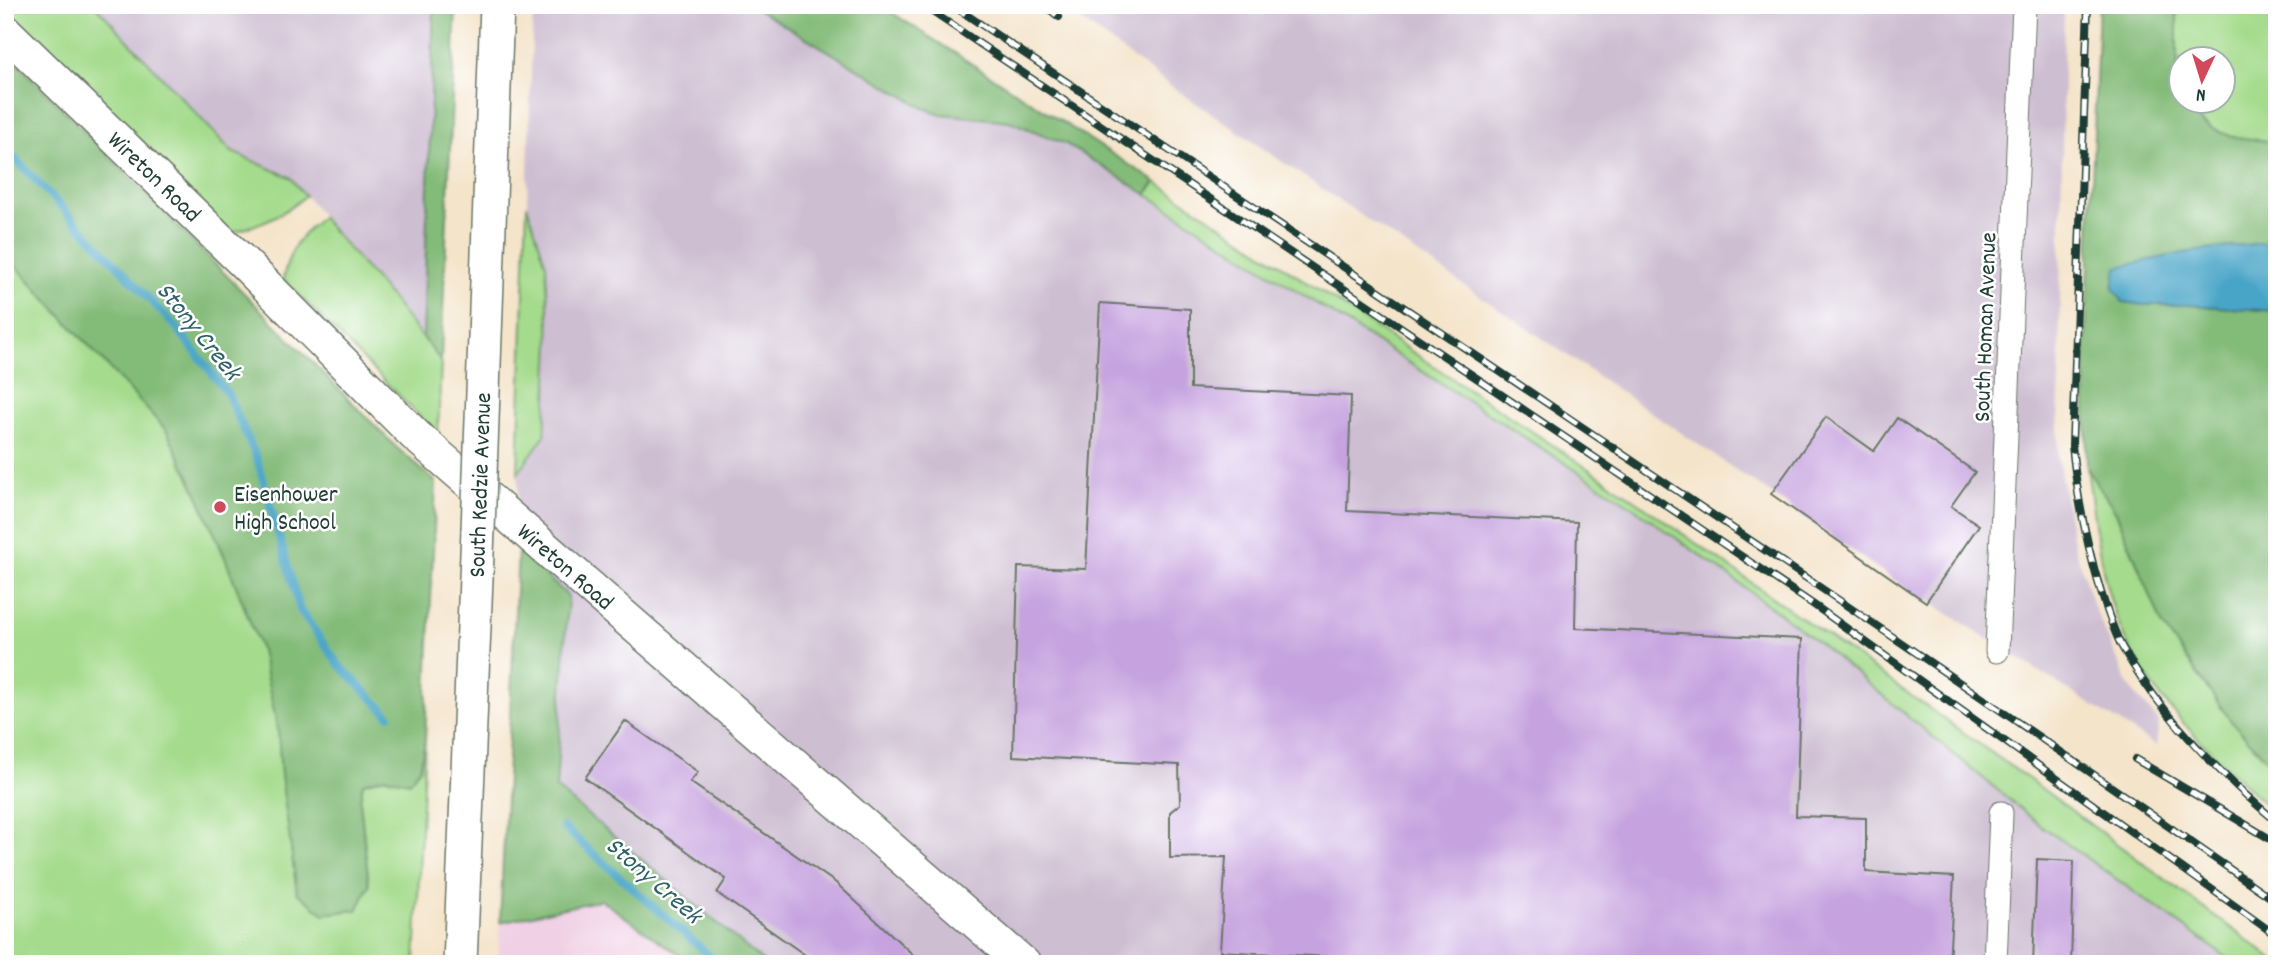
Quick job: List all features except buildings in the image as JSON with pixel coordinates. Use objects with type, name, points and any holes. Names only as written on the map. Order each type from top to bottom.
[{"type":"street","name":"South Kedzie Avenue","points":[[460,964],[497,5]]},
{"type":"street","name":"South Homan Avenue","points":[[1997,651],[2024,5]]},
{"type":"street","name":"Wireton Road","points":[[5,31],[244,263],[415,435],[1024,964]]},
{"type":"street","points":[[1995,964],[2001,813]]},
{"type":"shaded area","points":[[95,5],[434,5],[423,338],[290,177],[232,152]]},
{"type":"shaded area","points":[[533,5],[751,5],[924,108],[941,114],[1009,121],[1066,144],[1630,505],[1815,640],[2040,825],[2236,964],[766,964],[556,788],[568,597],[518,550],[518,473],[545,435],[550,343],[546,265],[527,205]]},
{"type":"shaded area","points":[[1060,5],[2064,5],[2058,459],[2073,542],[2092,602],[2129,686],[2159,723],[2156,746],[1927,600],[1168,84]]},
{"type":"shaded area","points":[[601,900],[692,964],[498,964],[500,922]]},
{"type":"green space","points":[[5,5],[95,5],[232,152],[290,177],[305,196],[270,219],[231,233],[5,17]]},
{"type":"green space","points":[[434,5],[456,5],[441,361],[423,338]]},
{"type":"green space","points":[[751,5],[880,5],[1156,182],[1146,194],[1066,144],[1009,121],[941,114],[924,108]]},
{"type":"green space","points":[[2099,5],[2177,5],[2177,46],[2166,46],[2166,116],[2196,116],[2203,123],[2225,134],[2277,142],[2277,241],[2184,253],[2123,302],[2277,311],[2277,770],[2231,721],[2163,626],[2116,512],[2087,468],[2085,362]]},
{"type":"green space","points":[[2177,5],[2277,5],[2277,142],[2225,134],[2203,123],[2196,116],[2236,116],[2236,46],[2177,46]]},
{"type":"green space","points":[[5,51],[396,447],[436,482],[425,741],[420,768],[409,782],[384,777],[363,783],[360,801],[369,886],[357,910],[324,914],[297,893],[281,775],[278,730],[261,650],[224,555],[167,431],[5,254]]},
{"type":"green space","points":[[1156,182],[1628,495],[2037,785],[2277,964],[2236,964],[2040,825],[1815,640],[1736,581],[1630,505],[1146,194]]},
{"type":"green space","points":[[527,205],[546,265],[550,343],[545,435],[518,473]]},
{"type":"green space","points":[[321,217],[441,361],[438,435],[283,279],[296,244]]},
{"type":"green space","points":[[5,254],[167,431],[196,491],[261,650],[278,730],[281,775],[297,893],[369,886],[360,801],[363,783],[420,768],[425,741],[415,964],[5,964]]},
{"type":"green space","points":[[2087,468],[2116,512],[2163,626],[2231,721],[2277,770],[2277,811],[2263,802],[2183,723],[2148,679],[2134,655],[2121,630],[2108,591]]},
{"type":"green space","points":[[518,550],[568,596],[556,788],[766,964],[692,964],[601,900],[500,922]]},
{"type":"water","points":[[2277,241],[2277,311],[2144,305],[2123,302],[2113,288],[2117,267],[2183,253]]},
{"type":"waterway","name":"Stony Creek","points":[[5,148],[177,328],[227,393],[257,459],[300,610],[339,665],[389,715]]},
{"type":"waterway","name":"Stony Creek","points":[[563,827],[719,964]]},
{"type":"railway","points":[[922,5],[1814,605],[2277,936]]},
{"type":"railway","points":[[952,5],[1783,562],[2277,902]]},
{"type":"railway","points":[[1044,5],[1059,17]]},
{"type":"railway","points":[[2088,5],[2072,445],[2079,501],[2087,537],[2113,627],[2137,672],[2172,719],[2212,763],[2277,822]]},
{"type":"railway","points":[[2135,759],[2277,843]]},
{"type":"place","name":"Eisenhower High School","points":[[220,507]]}]
